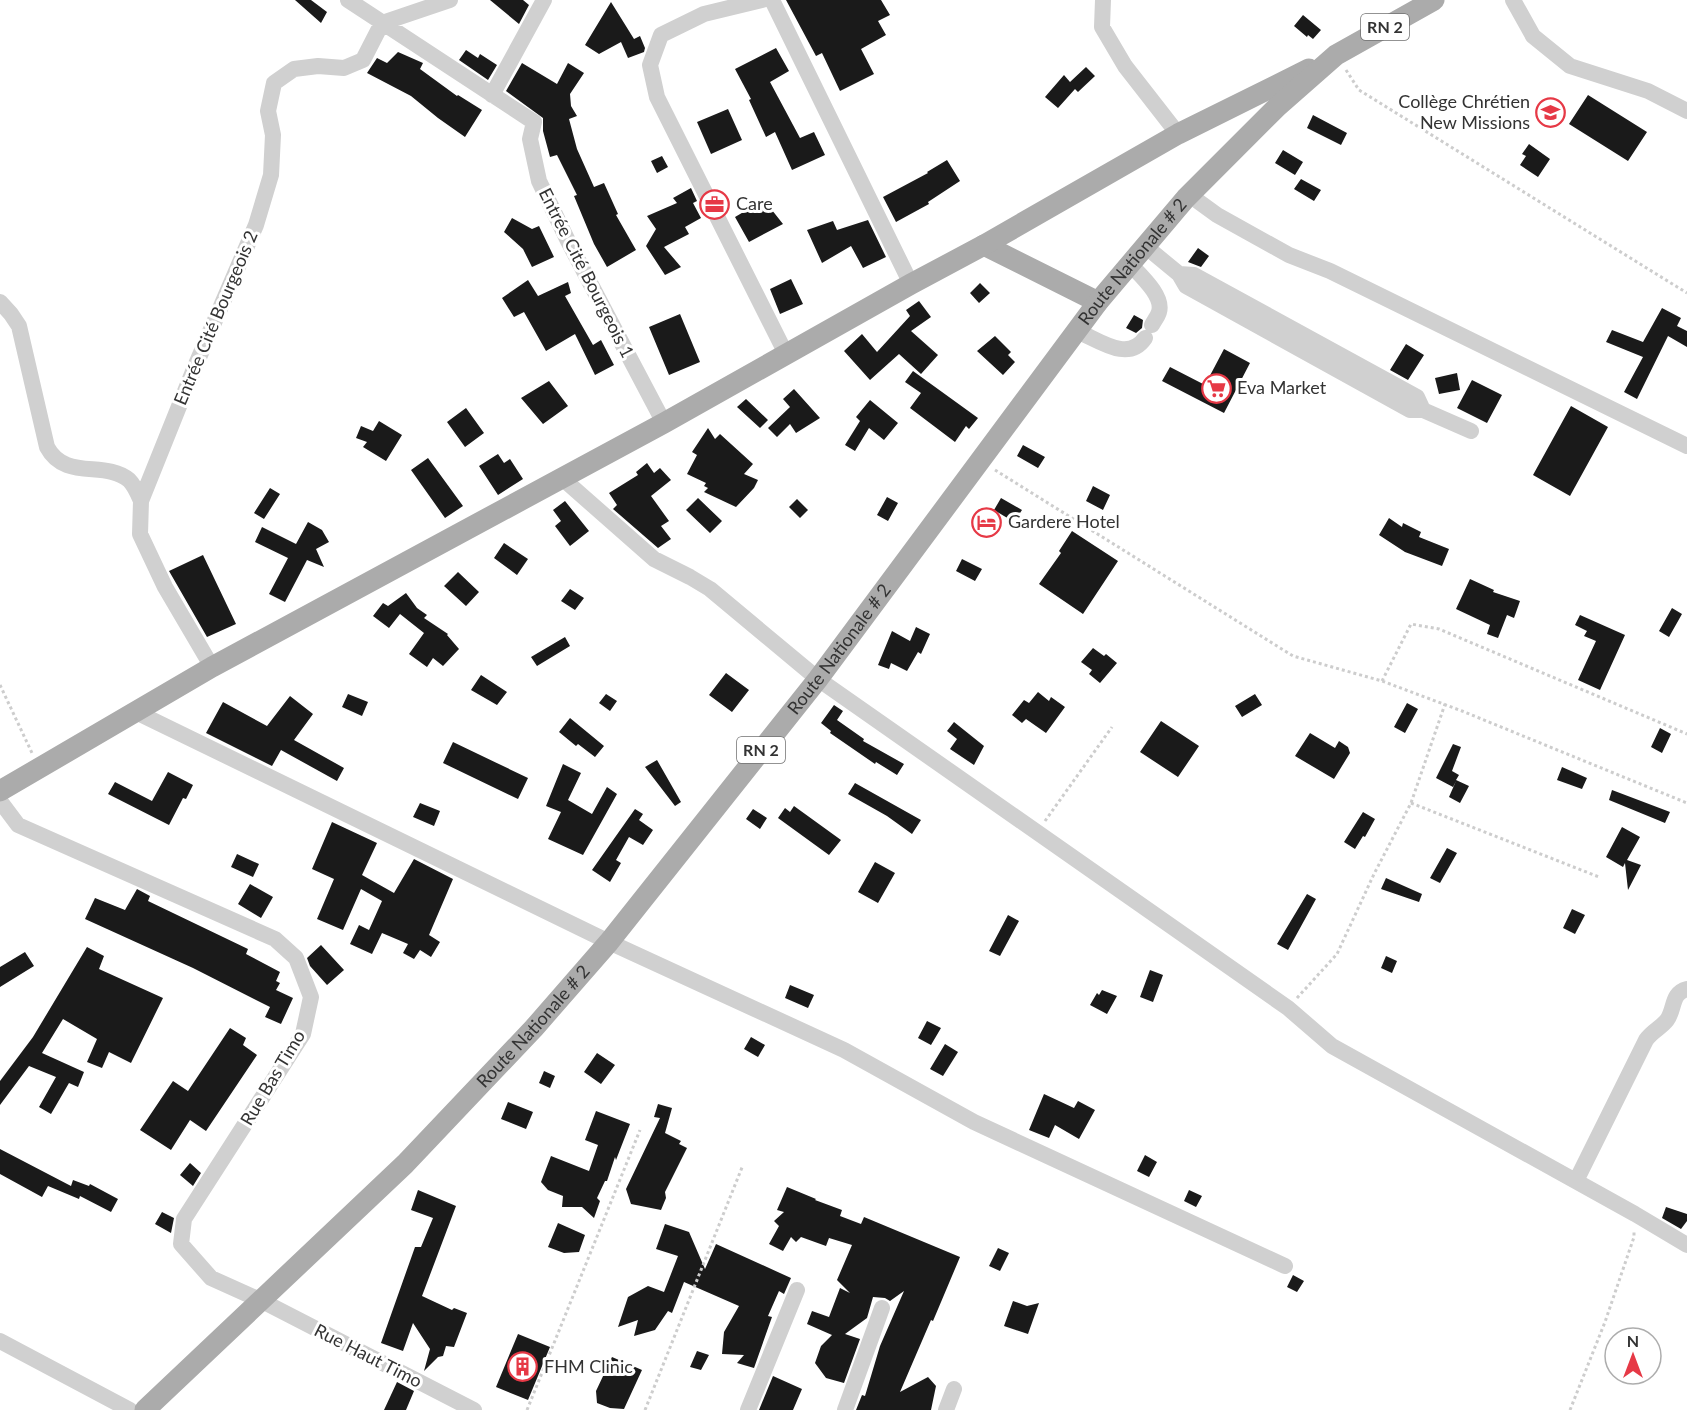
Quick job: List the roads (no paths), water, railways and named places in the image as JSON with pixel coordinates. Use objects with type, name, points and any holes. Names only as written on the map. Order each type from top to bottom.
[{"type":"main road","name":"Route Nationale # 2","points":[[145,1410],[405,1164],[534,1028],[609,942],[818,679],[1098,302],[1186,198],[1278,106],[1336,55],[1434,0]]},
{"type":"main road","points":[[0,791],[212,668],[664,423],[1178,134],[1336,55]]},
{"type":"main road","points":[[984,245],[1098,302]]},
{"type":"street","name":"Entrée Cité Bourgeois 1","points":[[348,0],[534,122],[530,140],[539,181],[664,423]]},
{"type":"street","points":[[382,23],[450,0]]},
{"type":"street","points":[[492,95],[544,0]]},
{"type":"street","points":[[762,0],[704,14],[662,35],[650,65],[657,97],[786,354]]},
{"type":"street","points":[[772,0],[911,284]]},
{"type":"street","points":[[1103,0],[1102,27],[1125,66],[1178,134]]},
{"type":"street","points":[[1513,0],[1533,36],[1570,66],[1648,91],[1687,111]]},
{"type":"street","name":"Entrée Cité Bourgeois 2","points":[[212,668],[165,587],[140,534],[141,501],[194,369],[256,225],[271,175],[273,135],[268,111],[274,83],[294,69],[318,66],[344,68],[363,60],[382,23]]},
{"type":"street","points":[[1186,198],[1195,199],[1217,215],[1288,255],[1330,271],[1687,446]]},
{"type":"street","points":[[1145,246],[1179,274],[1194,275],[1417,397],[1423,410],[1471,431]]},
{"type":"street","points":[[1077,331],[1121,350],[1138,347],[1160,311],[1154,292],[1130,264]]},
{"type":"street","points":[[0,302],[19,326],[47,447],[52,455],[59,462],[69,466],[118,475],[128,480],[136,489],[141,501]]},
{"type":"street","points":[[562,478],[654,559],[710,589],[818,679],[1288,1008],[1332,1046],[1687,1245]]},
{"type":"street","points":[[136,712],[609,942],[844,1050],[974,1122],[1286,1266]]},
{"type":"street","name":"Rue Bas Timo","points":[[0,801],[18,825],[275,939],[296,958],[311,997],[303,1034],[184,1219],[183,1227],[182,1244],[211,1278],[262,1301]]},
{"type":"street","points":[[1576,1182],[1646,1040],[1653,1030],[1665,1023],[1676,995],[1687,989]]},
{"type":"street","points":[[747,1410],[797,1290]]},
{"type":"street","name":"Rue Haut Timo","points":[[262,1301],[474,1410]]},
{"type":"street","points":[[845,1410],[882,1308]]},
{"type":"street","points":[[0,1341],[130,1410]]},
{"type":"street","points":[[946,1410],[954,1389]]},
{"type":"place","name":"Collège Chrétien New Missions","points":[[1551,112]]},
{"type":"place","name":"Care","points":[[715,204]]},
{"type":"place","name":"Eva Market","points":[[1216,388]]},
{"type":"place","name":"Gardere Hotel","points":[[987,522]]},
{"type":"place","name":"FHM Clinic","points":[[523,1367]]}]
